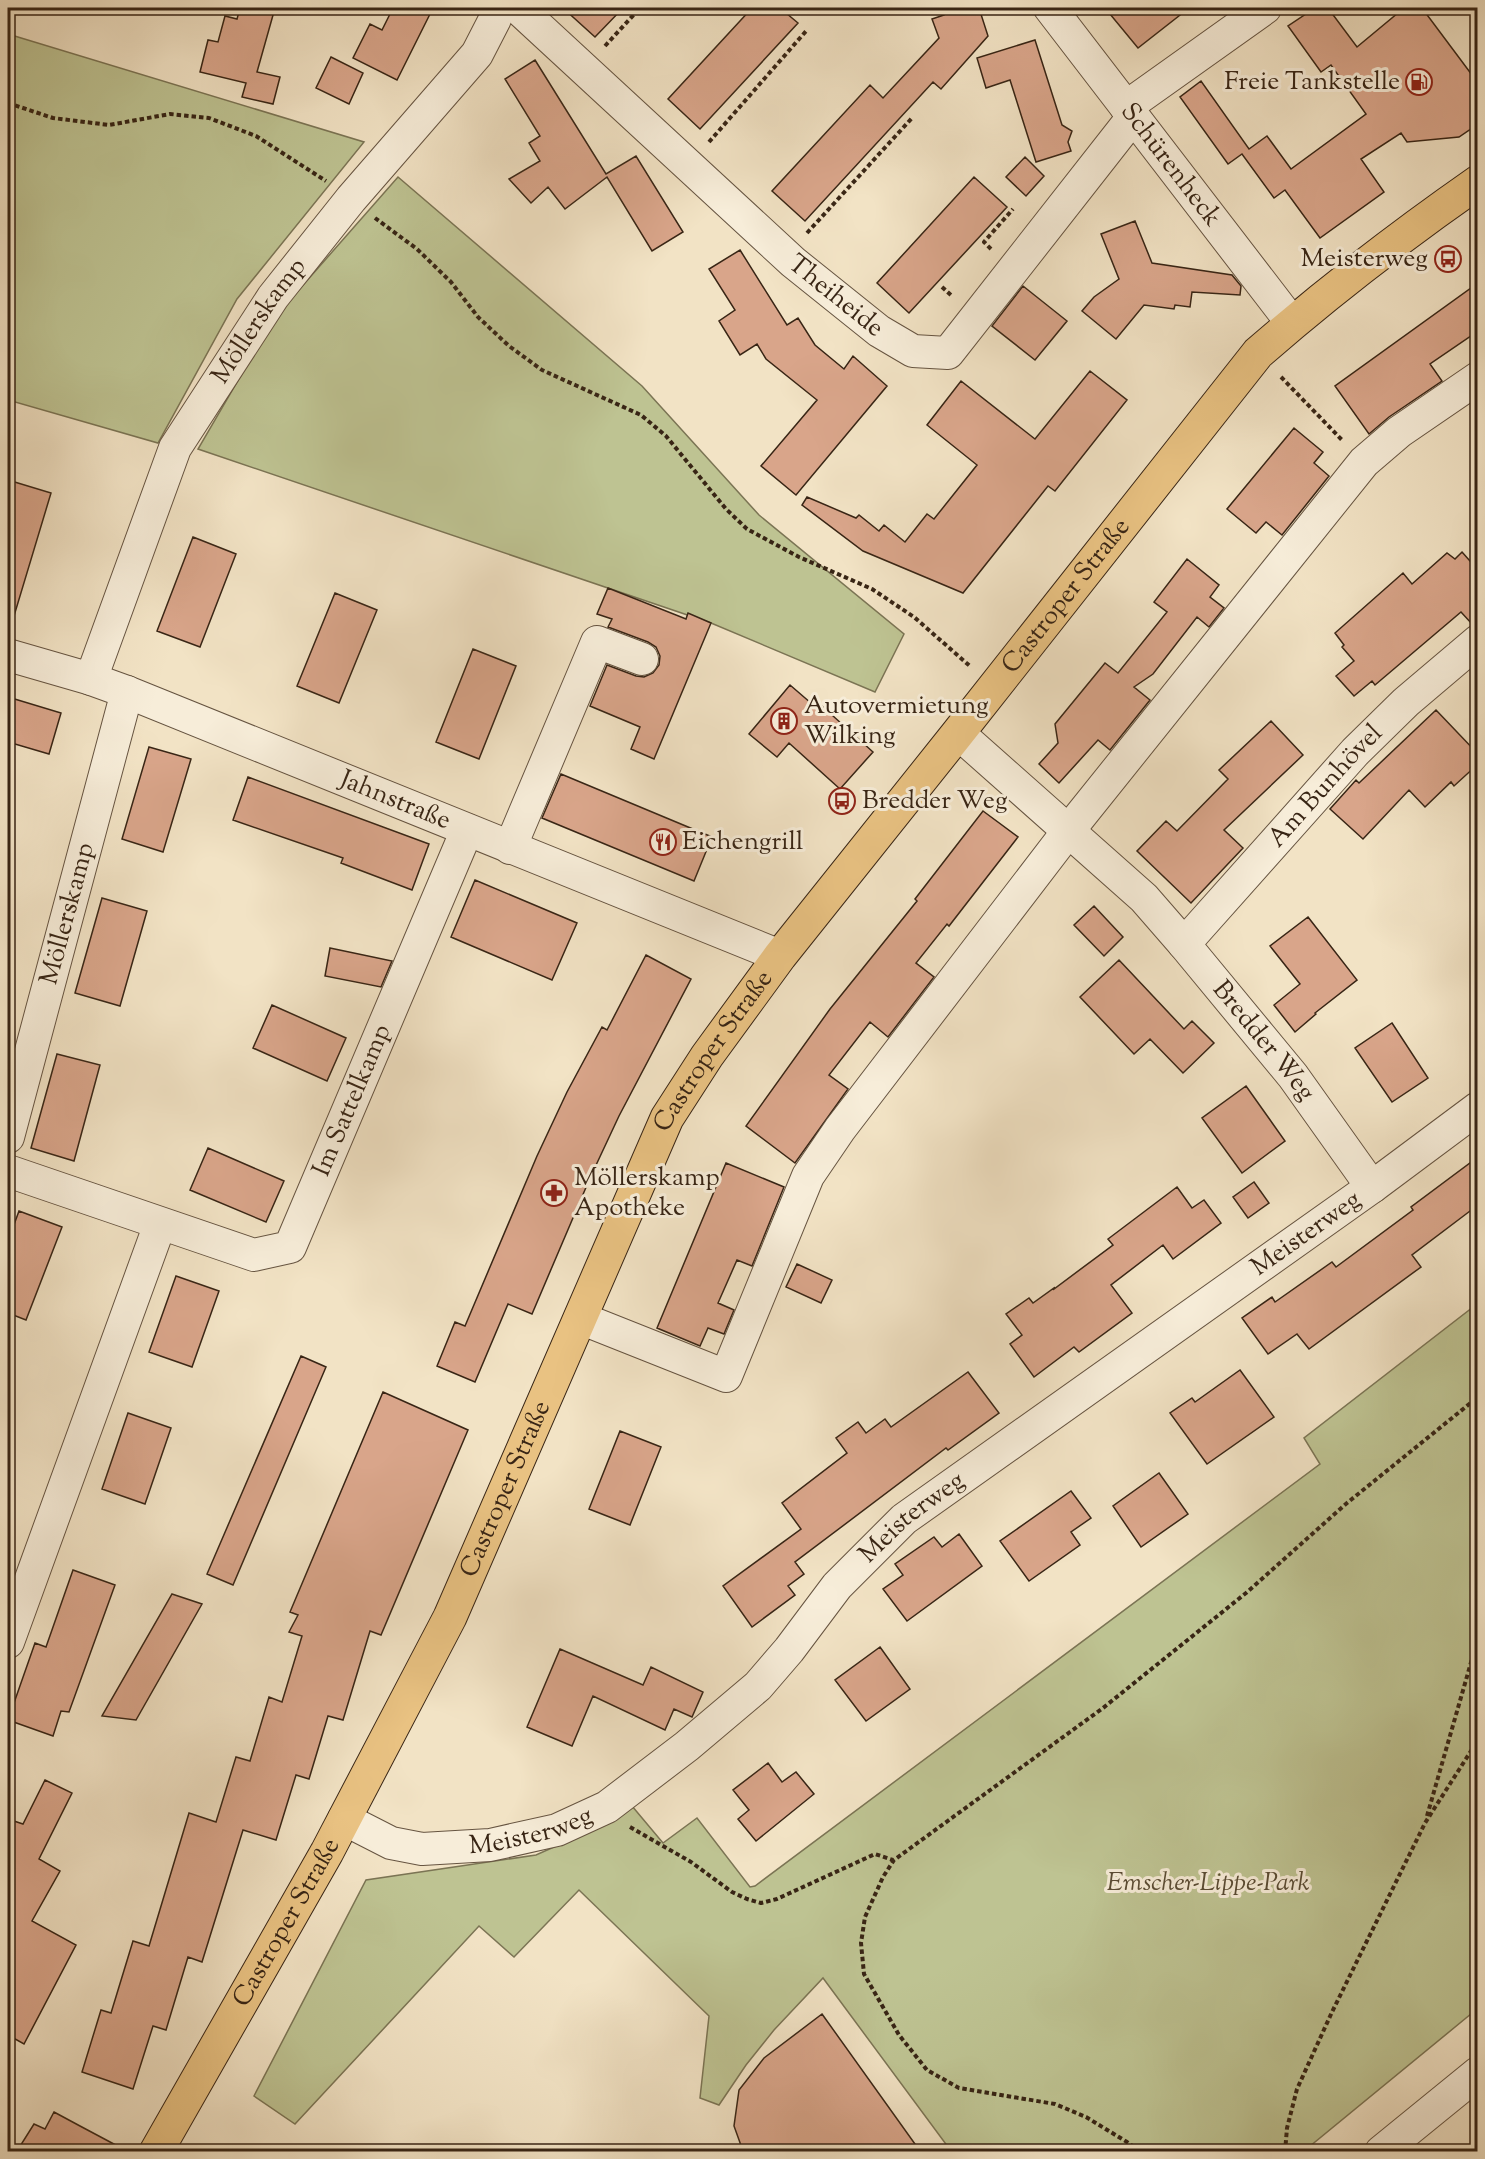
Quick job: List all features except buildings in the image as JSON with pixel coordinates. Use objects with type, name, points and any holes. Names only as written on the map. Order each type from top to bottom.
[{"type":"main road","name":"Castroper Straße","points":[[156,2151],[344,1819],[450,1617],[667,1118],[707,1056],[780,956],[1258,353],[1292,323],[1437,210],[1478,182]]},
{"type":"street","name":"Möllerskamp","points":[[91,679],[176,448],[273,297],[351,199],[477,54],[495,19],[495,8]]},
{"type":"street","name":"Theiheide","points":[[518,8],[786,255],[879,331],[913,351],[948,353],[1130,112]]},
{"type":"street","name":"Schürenheck","points":[[1050,8],[1292,323]]},
{"type":"street","points":[[1130,112],[1265,8]]},
{"type":"street","points":[[580,1318],[726,1376],[808,1176],[840,1129],[1069,830],[1364,462],[1399,432],[1478,378]]},
{"type":"street","name":"Am Bunhövel","points":[[1184,944],[1355,752],[1406,702],[1478,641]]},
{"type":"street","points":[[510,848],[597,642],[642,659]]},
{"type":"street","name":"Jahnstraße","points":[[8,655],[127,692],[780,956]]},
{"type":"street","name":"Möllerskamp","points":[[8,1137],[127,692]]},
{"type":"street","name":"Bredder Weg","points":[[958,733],[1144,898],[1293,1076],[1372,1187]]},
{"type":"street","name":"Im Sattelkamp","points":[[8,1171],[254,1255],[290,1247],[467,830]]},
{"type":"street","name":"Meisterweg","points":[[344,1819],[391,1843],[422,1849],[490,1845],[557,1830],[607,1807],[687,1746],[758,1686],[789,1650],[837,1586],[904,1519],[1372,1187],[1478,1108]]},
{"type":"street","points":[[8,1642],[160,1224]]},
{"type":"street","points":[[1381,2151],[1475,2080]]},
{"type":"path","points":[[584,69],[640,8]]},
{"type":"path","points":[[688,165],[807,30]]},
{"type":"path","points":[[8,103],[53,118],[109,125],[171,114],[209,118],[256,136],[351,199],[417,249],[451,282],[478,317],[509,346],[542,370],[641,415],[666,436],[726,509],[747,530],[799,557],[872,589],[914,617],[995,687]]},
{"type":"path","points":[[786,255],[912,118]]},
{"type":"path","points":[[1258,353],[1364,462]]},
{"type":"path","points":[[1140,2151],[1086,2117],[1055,2104],[959,2088],[927,2070],[899,2035],[864,1974],[861,1942],[865,1917],[883,1877],[894,1860],[1103,1708],[1246,1593],[1347,1503],[1478,1397]]},
{"type":"path","points":[[1425,1823],[1478,1638]]},
{"type":"path","points":[[1285,2151],[1287,2128],[1297,2089],[1332,2012],[1425,1823],[1478,1740]]},
{"type":"path","points":[[607,1807],[633,1831],[691,1862],[732,1892],[761,1903],[777,1899],[875,1854],[894,1860]]},
{"type":"green space","points":[[8,34],[364,142],[237,299],[158,443],[8,400]]},
{"type":"green space","points":[[398,177],[642,386],[759,515],[904,634],[875,692],[711,623],[198,449],[275,317]]},
{"type":"green space","name":"Emscher-Lippe-Park","points":[[1477,1304],[1477,2009],[1304,2151],[951,2151],[823,1978],[774,2030],[746,2065],[719,2105],[700,2098],[709,2016],[579,1890],[514,1957],[479,1926],[295,2124],[254,2096],[366,1880],[536,1855],[599,1827],[632,1806],[663,1843],[697,1818],[750,1887],[755,1886],[1320,1464],[1304,1438]]},
{"type":"place","name":"Freie Tankstelle","points":[[1419,82]]},
{"type":"place","name":"Meisterweg","points":[[1448,259]]},
{"type":"place","name":"Autovermietung Wilking","points":[[784,721]]},
{"type":"place","name":"Bredder Weg","points":[[842,801]]},
{"type":"place","name":"Eichengrill","points":[[663,842]]},
{"type":"place","name":"Möllerskamp Apotheke","points":[[554,1193]]}]
